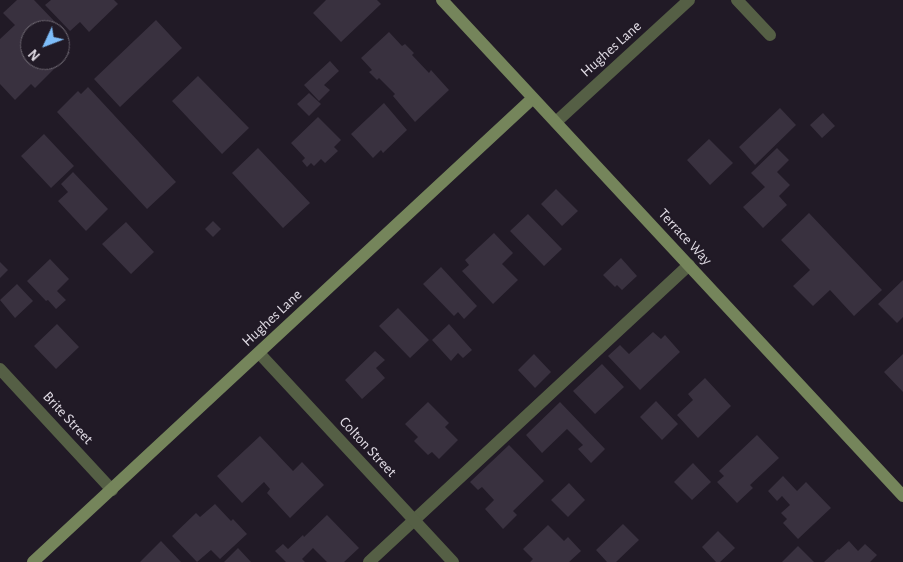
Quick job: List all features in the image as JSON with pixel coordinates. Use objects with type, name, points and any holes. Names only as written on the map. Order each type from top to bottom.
[{"type":"street","name":"Terrace Way","points":[[442,0],[903,496]]},
{"type":"street","name":"Hughes Lane","points":[[556,122],[689,0]]},
{"type":"street","points":[[737,0],[770,35]]},
{"type":"street","name":"Hughes Lane","points":[[33,562],[533,98]]},
{"type":"street","points":[[369,562],[689,265]]},
{"type":"street","name":"Colton Street","points":[[259,353],[453,562]]},
{"type":"street","name":"Brite Street","points":[[0,369],[112,490]]},
{"type":"building","points":[[17,0],[34,0],[53,20],[20,20],[20,70],[53,70],[35,88],[31,84],[15,100],[0,84],[0,39],[15,25],[3,13]]},
{"type":"building","points":[[51,0],[114,0],[118,4],[89,32],[80,22],[70,31],[70,20],[59,20],[45,5]]},
{"type":"building","points":[[326,0],[377,0],[381,4],[341,42],[313,13]]},
{"type":"building","points":[[156,20],[182,48],[120,107],[94,79]]},
{"type":"building","points":[[389,32],[402,46],[405,44],[414,53],[412,55],[429,73],[431,70],[449,90],[415,122],[393,96],[395,94],[379,78],[377,80],[369,72],[372,70],[361,58]]},
{"type":"building","points":[[330,61],[339,71],[324,85],[330,90],[319,101],[304,85]]},
{"type":"building","points":[[198,76],[249,128],[222,154],[172,101]]},
{"type":"building","points":[[88,87],[176,182],[147,209],[57,112],[78,91],[81,94]]},
{"type":"building","points":[[309,93],[321,104],[309,116],[297,104]]},
{"type":"building","points":[[384,103],[407,130],[383,153],[381,150],[373,158],[351,134]]},
{"type":"building","points":[[780,108],[796,125],[755,165],[739,147]]},
{"type":"building","points":[[823,113],[835,126],[822,138],[810,125]]},
{"type":"building","points":[[318,117],[341,140],[334,147],[338,151],[325,163],[321,159],[314,166],[311,163],[307,167],[302,161],[305,158],[291,143]]},
{"type":"building","points":[[44,134],[74,166],[51,188],[21,156]]},
{"type":"building","points":[[709,139],[733,163],[710,185],[687,160]]},
{"type":"building","points":[[258,148],[310,203],[283,228],[232,173]]},
{"type":"building","points":[[777,148],[789,160],[777,172],[790,185],[779,196],[787,205],[763,228],[743,207],[765,187],[751,173]]},
{"type":"building","points":[[73,172],[108,209],[86,231],[58,201],[68,192],[61,184]]},
{"type":"building","points":[[556,189],[578,211],[562,226],[541,204]]},
{"type":"building","points":[[809,213],[882,290],[854,316],[830,290],[813,306],[793,286],[810,270],[781,240]]},
{"type":"building","points":[[528,214],[562,249],[544,266],[510,231]]},
{"type":"building","points":[[213,221],[221,229],[213,237],[205,229]]},
{"type":"building","points":[[126,222],[154,252],[131,274],[102,244]]},
{"type":"building","points":[[494,233],[513,253],[502,264],[518,280],[493,304],[462,271],[469,265],[465,260]]},
{"type":"building","points":[[621,258],[637,276],[622,290],[617,285],[615,287],[603,275]]},
{"type":"building","points":[[50,259],[69,279],[57,291],[66,300],[56,309],[27,281]]},
{"type":"building","points":[[0,262],[8,270],[0,278]]},
{"type":"building","points":[[441,267],[477,306],[464,319],[458,312],[454,316],[423,284]]},
{"type":"building","points":[[903,280],[903,317],[897,323],[878,304]]},
{"type":"building","points":[[17,284],[33,301],[15,318],[0,300]]},
{"type":"building","points":[[398,308],[429,340],[410,358],[379,326]]},
{"type":"building","points":[[57,324],[79,347],[56,369],[34,346]]},
{"type":"building","points":[[449,324],[472,350],[463,358],[458,353],[451,361],[432,340]]},
{"type":"building","points":[[653,332],[661,339],[665,335],[680,352],[640,390],[608,356],[620,345],[629,354]]},
{"type":"building","points":[[375,351],[385,360],[376,368],[385,378],[362,399],[345,380]]},
{"type":"building","points":[[534,354],[551,372],[535,388],[518,370]]},
{"type":"building","points":[[903,354],[903,392],[884,372]]},
{"type":"building","points":[[602,364],[624,387],[595,414],[573,391]]},
{"type":"building","points":[[705,378],[731,406],[698,438],[677,415],[693,400],[688,394]]},
{"type":"building","points":[[656,401],[678,424],[662,440],[640,417]]},
{"type":"building","points":[[428,402],[449,423],[445,427],[458,440],[439,459],[432,452],[428,455],[414,441],[418,437],[405,424]]},
{"type":"building","points":[[560,402],[605,449],[591,463],[578,449],[583,445],[567,429],[542,453],[526,435]]},
{"type":"building","points":[[757,435],[779,458],[750,485],[753,488],[737,503],[717,482],[724,476],[719,471]]},
{"type":"building","points":[[260,436],[293,471],[302,462],[324,485],[290,518],[267,493],[270,489],[264,482],[242,503],[217,476]]},
{"type":"building","points":[[509,445],[544,481],[513,511],[517,515],[503,529],[485,509],[494,500],[482,487],[478,490],[470,482]]},
{"type":"building","points":[[693,463],[711,482],[692,500],[674,482]]},
{"type":"building","points":[[783,476],[797,491],[806,482],[831,508],[798,539],[783,523],[787,519],[781,513],[790,505],[782,496],[777,501],[768,491]]},
{"type":"building","points":[[569,483],[585,500],[568,517],[551,500]]},
{"type":"building","points":[[215,504],[247,534],[220,559],[211,550],[197,562],[172,536],[196,513],[200,517]]},
{"type":"building","points":[[327,515],[359,548],[344,562],[327,562],[313,548],[302,559],[305,562],[286,562],[275,551],[283,544],[288,549]]},
{"type":"building","points":[[623,524],[639,540],[616,562],[607,562],[596,550]]},
{"type":"building","points":[[548,525],[564,541],[568,537],[581,551],[569,562],[530,562],[533,559],[523,549]]},
{"type":"building","points":[[718,531],[735,548],[720,562],[716,562],[702,547]]},
{"type":"building","points":[[161,541],[181,562],[140,562]]},
{"type":"building","points":[[849,541],[858,551],[865,544],[877,555],[870,562],[824,562],[838,549]]},
{"type":"building","points":[[798,546],[814,562],[782,562]]},
{"type":"building","points":[[238,548],[251,562],[224,562]]}]
